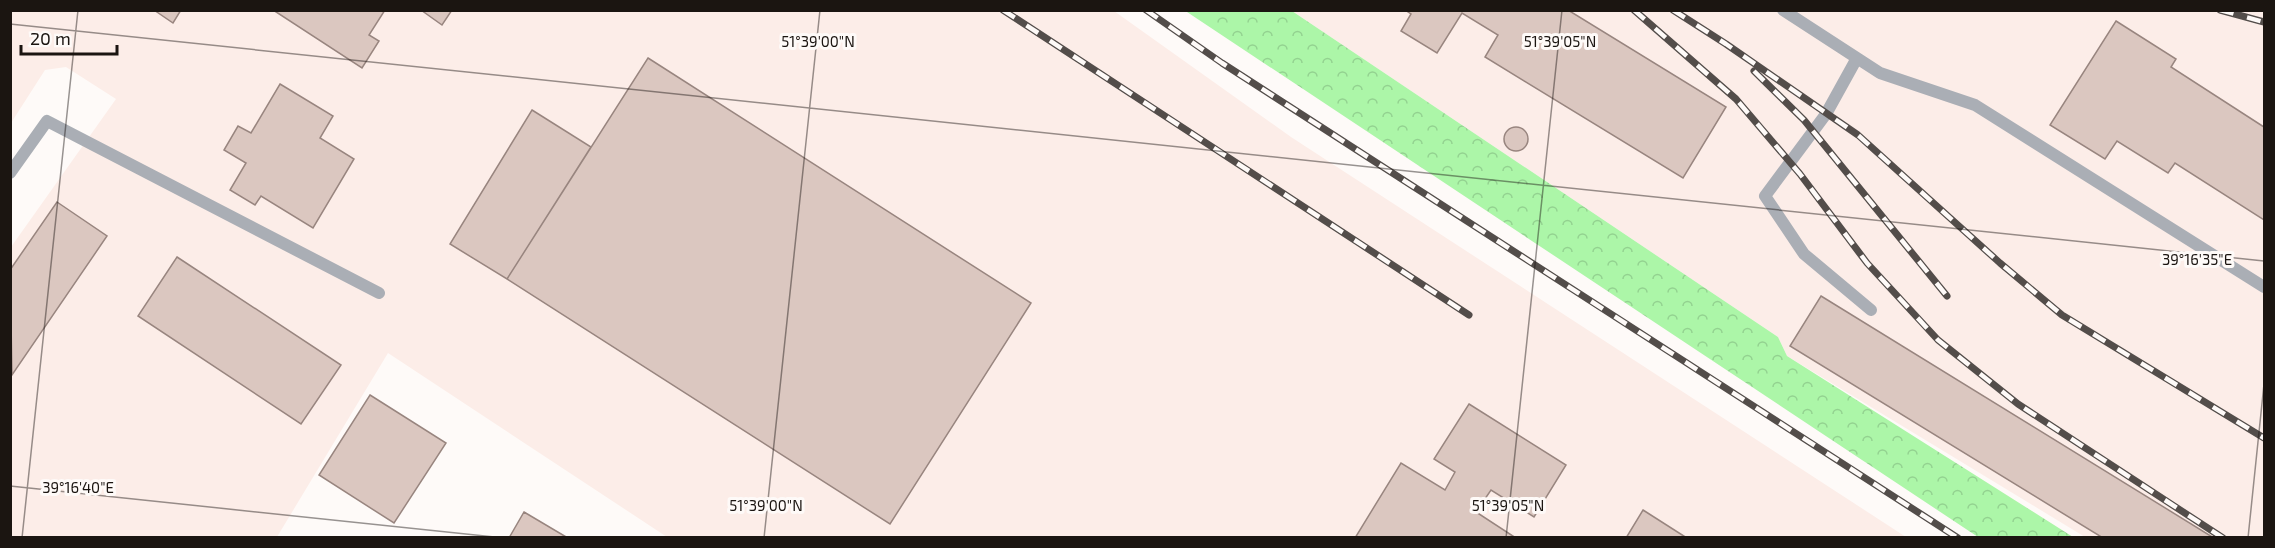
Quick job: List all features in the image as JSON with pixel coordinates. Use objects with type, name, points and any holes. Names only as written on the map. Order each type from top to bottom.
[{"type":"lane","points":[[1783,10],[1880,73],[1975,105],[2265,287]]},
{"type":"lane","points":[[1857,58],[1826,114],[1765,196],[1804,254],[1871,310]]},
{"type":"lane","points":[[10,173],[47,121],[379,292]]},
{"type":"shaded area","points":[[11,11],[1114,11],[1291,137],[1906,537],[667,537],[388,353],[277,537],[11,537],[11,247],[116,99],[66,67],[45,70],[11,123]]},
{"type":"shaded area","points":[[1292,11],[2264,11],[2264,537],[2085,537],[1787,356],[1778,337]]},
{"type":"green space","points":[[1188,10],[1292,11],[1778,337],[1787,356],[2073,537],[1978,537],[1187,12]]},
{"type":"building","points":[[154,10],[181,10],[173,23]]},
{"type":"building","points":[[273,10],[385,10],[369,35],[379,41],[362,68]]},
{"type":"building","points":[[421,10],[452,10],[442,25]]},
{"type":"building","points":[[1405,10],[1568,10],[1726,107],[1683,178],[1485,57],[1498,35],[1462,13],[1437,53],[1401,31],[1411,14]]},
{"type":"building","points":[[2116,21],[2176,59],[2171,67],[2264,127],[2264,220],[2175,163],[2168,173],[2117,141],[2105,159],[2050,125]]},
{"type":"building","points":[[648,58],[1031,303],[890,524],[507,279]]},
{"type":"building","points":[[280,84],[333,116],[320,138],[354,159],[313,228],[261,196],[255,205],[230,190],[246,163],[224,150],[238,126],[251,133]]},
{"type":"building","points":[[532,110],[591,147],[507,279],[450,244]]},
{"type":"building","points":[[1516,127],[1524,131],[1528,139],[1524,147],[1516,151],[1508,147],[1504,139],[1508,131]]},
{"type":"building","points":[[57,202],[107,236],[12,375],[10,270]]},
{"type":"building","points":[[177,257],[341,365],[301,424],[138,316]]},
{"type":"building","points":[[1821,296],[2214,538],[2103,538],[1790,346]]},
{"type":"building","points":[[370,395],[446,443],[394,523],[319,475]]},
{"type":"building","points":[[1469,404],[1566,465],[1534,517],[1491,490],[1476,512],[1516,538],[1355,538],[1401,463],[1445,490],[1455,472],[1434,459]]},
{"type":"building","points":[[1643,510],[1687,538],[1626,538]]},
{"type":"building","points":[[524,512],[568,538],[509,538]]},
{"type":"railway","points":[[1003,10],[1469,315]]},
{"type":"railway","points":[[1146,10],[1222,63],[1958,538]]},
{"type":"railway","points":[[1634,10],[1736,99],[1800,174],[1867,263],[1938,340],[2018,404],[2223,538]]},
{"type":"railway","points":[[1673,10],[1858,135],[2000,263],[2062,315],[2264,438]]},
{"type":"railway","points":[[2220,10],[2264,22]]},
{"type":"railway","points":[[1754,71],[1804,120],[1947,296]]}]
